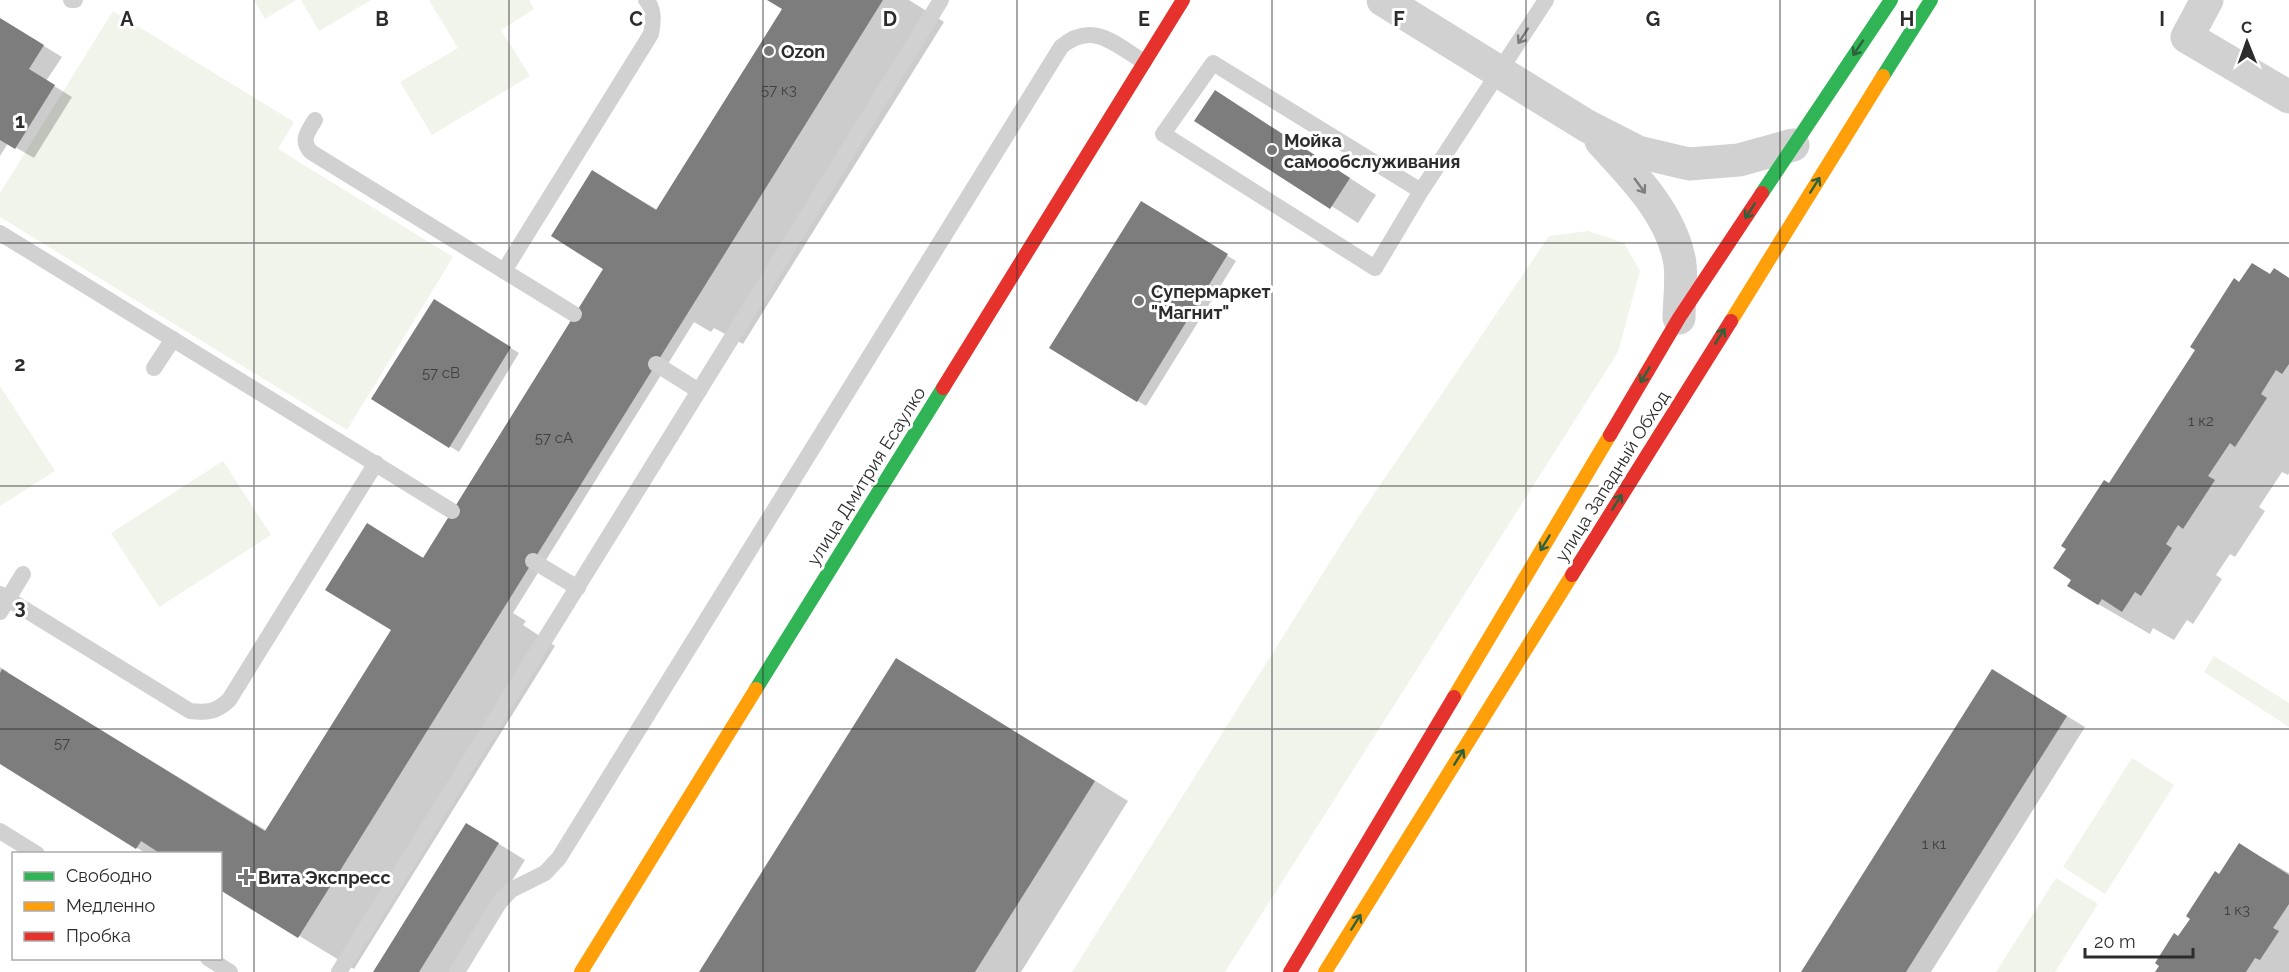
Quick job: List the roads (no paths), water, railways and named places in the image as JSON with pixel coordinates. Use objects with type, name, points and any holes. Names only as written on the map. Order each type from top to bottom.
[{"type":"main road","name":"улица Дмитрия Есаулко","points":[[581,972],[1183,0]]},
{"type":"main road","name":"улица Западный Обход","points":[[1290,972],[1678,318],[1891,0]]},
{"type":"main road","name":"улица Западный Обход","points":[[1325,972],[1931,0]]},
{"type":"street","points":[[1383,0],[1587,126],[1638,152],[1689,164],[1739,160],[1793,145]]},
{"type":"street","points":[[2207,0],[2187,37],[2289,96]]},
{"type":"street","points":[[1587,126],[1634,176],[1665,219],[1680,260],[1678,318]]},
{"type":"lane","points":[[504,271],[651,34],[653,20],[651,5],[646,0]]},
{"type":"lane","points":[[339,972],[941,0]]},
{"type":"lane","points":[[1421,191],[1213,63],[1163,134],[1374,268],[1421,191],[1546,0]]},
{"type":"lane","points":[[457,972],[500,903],[511,890],[545,873],[559,858],[1061,47],[1072,38],[1088,34],[1106,38],[1144,62]]},
{"type":"lane","points":[[315,120],[304,140],[311,152],[574,314]]},
{"type":"lane","points":[[0,233],[452,511]]},
{"type":"lane","points":[[154,368],[173,339]]},
{"type":"lane","points":[[656,364],[699,391]]},
{"type":"lane","points":[[23,574],[3,601],[190,711],[203,713],[218,710],[229,700],[376,463]]},
{"type":"lane","points":[[533,561],[578,588]]},
{"type":"lane","points":[[0,831],[34,852]]},
{"type":"lane","points":[[211,960],[230,972]]},
{"type":"place","name":"Ozon","points":[[769,51]]},
{"type":"place","name":"Мойка самообслуживания","points":[[1272,150]]},
{"type":"place","name":"Супермаркет \"Магнит\"","points":[[1139,301]]},
{"type":"place","name":"Вита Экспресс","points":[[246,877]]}]
